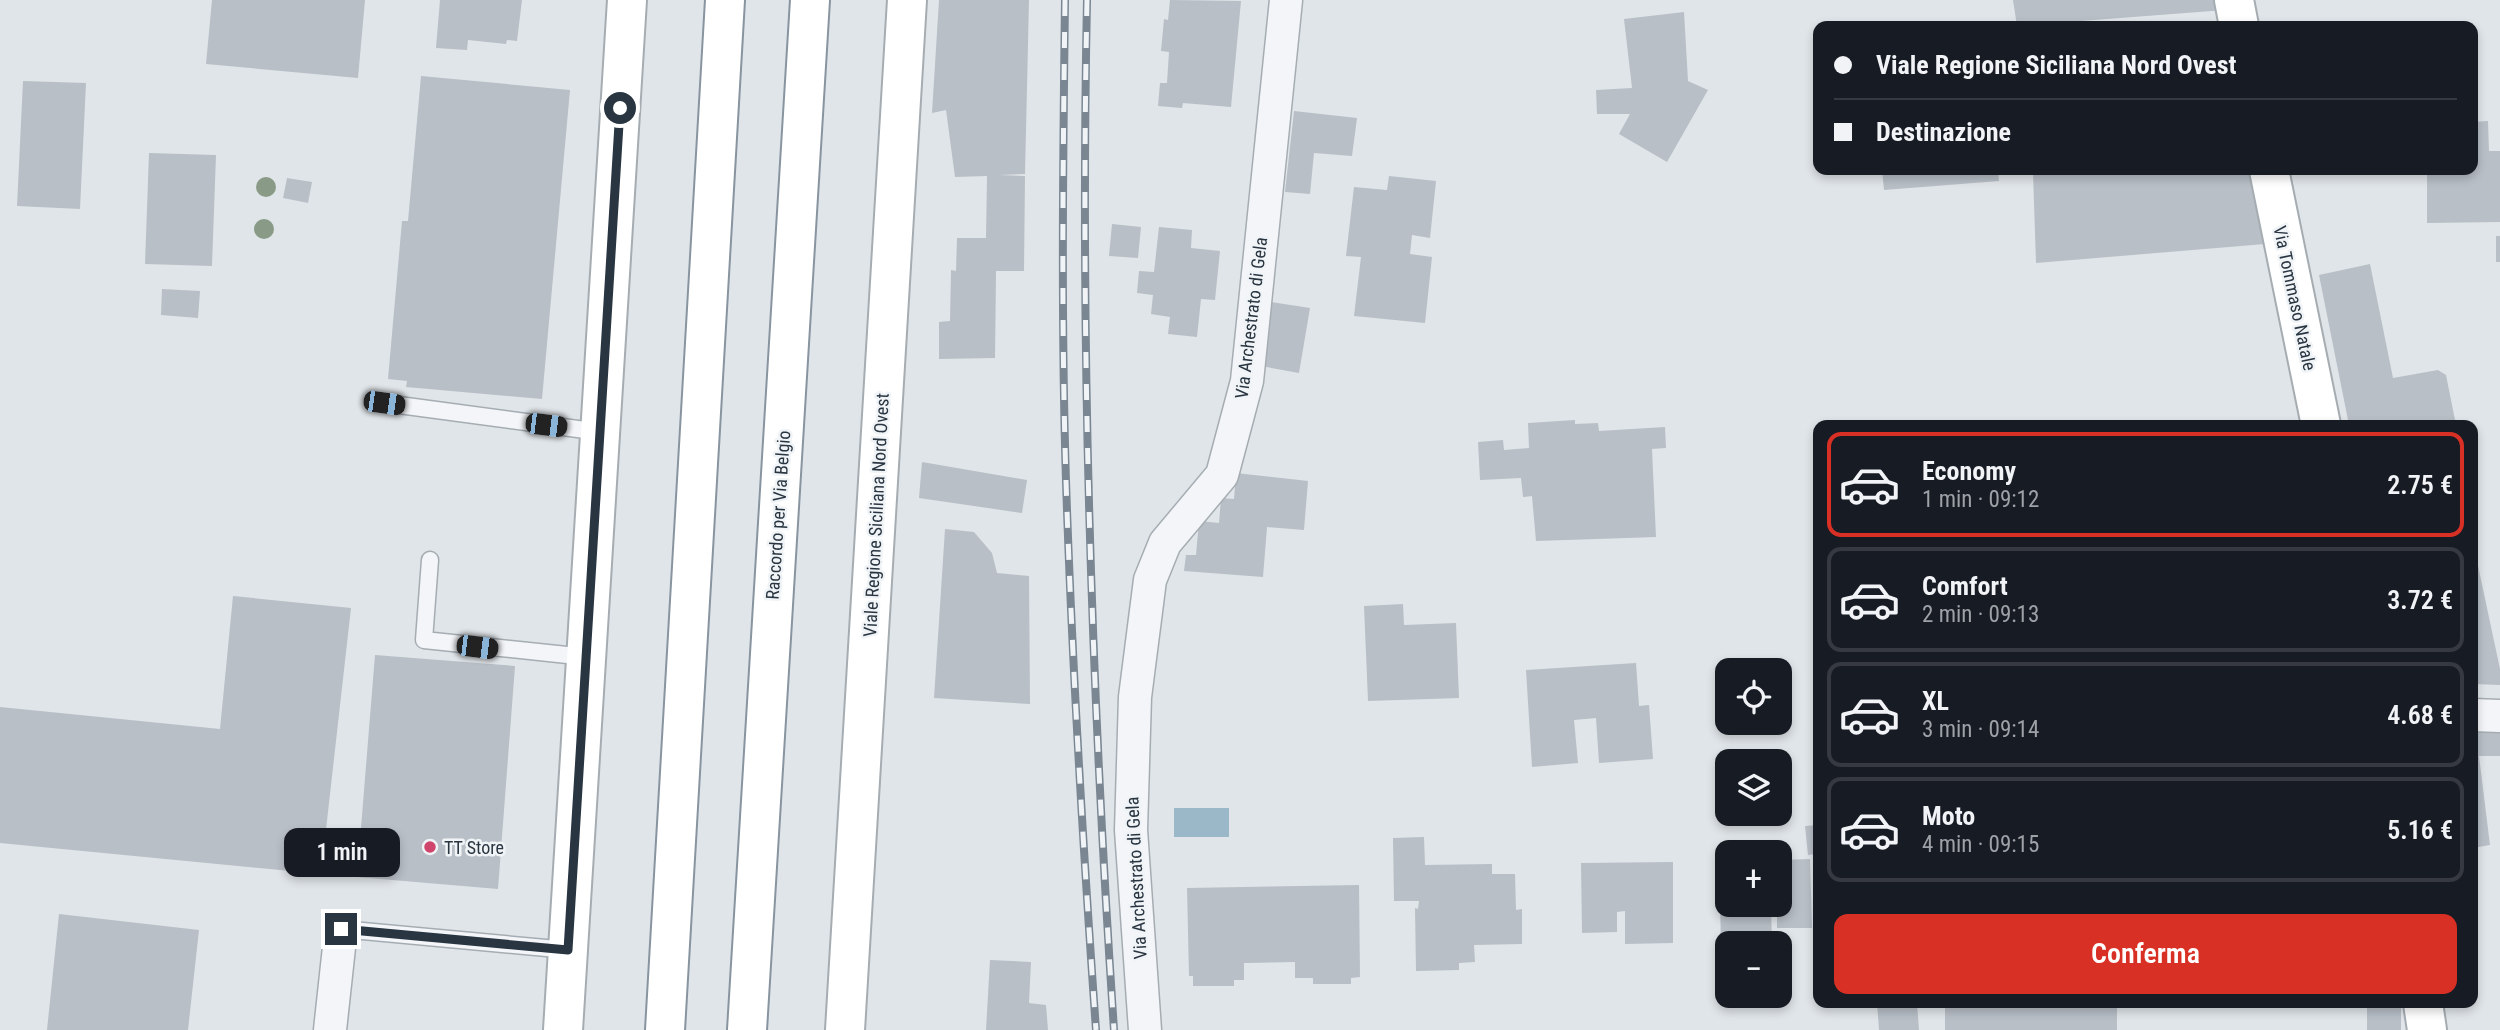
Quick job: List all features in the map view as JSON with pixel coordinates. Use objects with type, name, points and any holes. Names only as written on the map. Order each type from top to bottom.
[{"type":"main road","points":[[563,1030],[627,0]]},
{"type":"main road","points":[[665,1030],[725,0]]},
{"type":"main road","name":"Raccordo per Via Belgio","points":[[747,1030],[810,0]]},
{"type":"main road","name":"Viale Regione Siciliana Nord Ovest","points":[[845,1030],[907,0]]},
{"type":"main road","points":[[2234,0],[2238,21]]},
{"type":"main road","name":"Via Tommaso Natale","points":[[2270,175],[2320,420]]},
{"type":"main road","points":[[2424,1008],[2427,1030]]},
{"type":"street","name":"Via Archestrato di Gela","points":[[1145,1030],[1130,830],[1135,697],[1150,580],[1165,542],[1222,475],[1247,381],[1286,0]]},
{"type":"street","points":[[2478,715],[2500,716]]},
{"type":"street","points":[[330,1030],[341,929]]},
{"type":"lane","points":[[384,403],[600,432]]},
{"type":"lane","points":[[430,560],[424,640],[586,657]]},
{"type":"lane","points":[[341,929],[568,950]]},
{"type":"water","points":[[1174,808],[1229,808],[1229,837],[1174,837]]},
{"type":"building","points":[[212,0],[365,0],[358,78],[206,64]]},
{"type":"building","points":[[440,0],[522,0],[517,41],[507,40],[506,44],[468,40],[467,50],[436,48]]},
{"type":"building","points":[[939,0],[1029,0],[1025,174],[999,175],[1025,176],[1024,271],[996,271],[995,358],[939,359],[939,322],[950,321],[951,270],[956,271],[957,238],[986,238],[987,176],[955,177],[946,110],[932,113]]},
{"type":"building","points":[[1170,0],[1241,1],[1231,107],[1183,103],[1182,108],[1158,106],[1160,83],[1167,83],[1169,52],[1161,51],[1164,19],[1168,20]]},
{"type":"building","points":[[2013,0],[2224,0],[2225,10],[2082,21],[2016,21]]},
{"type":"building","points":[[1684,12],[1688,81],[1708,90],[1667,162],[1619,134],[1630,114],[1597,114],[1596,90],[1632,88],[1624,19]]},
{"type":"building","points":[[421,76],[570,90],[542,399],[406,387],[407,381],[388,379],[402,221],[408,221]]},
{"type":"building","points":[[23,81],[86,83],[80,209],[17,206]]},
{"type":"building","points":[[1294,111],[1357,118],[1352,156],[1314,153],[1310,194],[1285,192]]},
{"type":"building","points":[[2488,121],[2489,151],[2500,151],[2500,222],[2427,223],[2427,175],[2478,175],[2478,122]]},
{"type":"building","points":[[149,153],[216,155],[212,266],[145,264]]},
{"type":"building","points":[[1882,175],[1998,175],[1999,181],[1884,190]]},
{"type":"building","points":[[2033,175],[2254,175],[2265,244],[2036,263]]},
{"type":"building","points":[[1389,176],[1436,181],[1430,238],[1412,235],[1410,254],[1432,257],[1425,323],[1354,316],[1361,257],[1346,256],[1354,187],[1387,190]]},
{"type":"building","points":[[287,178],[312,182],[308,203],[283,198]]},
{"type":"building","points":[[1112,224],[1141,227],[1138,258],[1109,256]]},
{"type":"building","points":[[1159,227],[1192,230],[1191,248],[1220,251],[1215,300],[1201,299],[1197,337],[1168,334],[1170,317],[1151,314],[1153,295],[1137,293],[1139,271],[1154,272]]},
{"type":"building","points":[[2496,236],[2500,236],[2500,262],[2496,262]]},
{"type":"building","points":[[2370,264],[2393,378],[2438,370],[2446,375],[2455,420],[2348,420],[2319,275]]},
{"type":"building","points":[[162,289],[200,291],[198,318],[161,315]]},
{"type":"building","points":[[1271,302],[1310,308],[1299,373],[1261,366]]},
{"type":"building","points":[[1575,420],[1575,424],[1598,423],[1599,431],[1665,427],[1666,448],[1652,449],[1656,537],[1536,541],[1532,496],[1523,497],[1521,478],[1480,480],[1478,442],[1503,440],[1504,450],[1529,448],[1528,423]]},
{"type":"building","points":[[922,462],[1027,480],[1022,513],[919,498]]},
{"type":"building","points":[[1236,473],[1308,481],[1304,530],[1267,527],[1263,577],[1184,571],[1186,555],[1196,555],[1199,521],[1219,523],[1221,498],[1234,499]]},
{"type":"building","points":[[945,529],[974,532],[992,553],[997,573],[1029,576],[1030,704],[934,698]]},
{"type":"building","points":[[2478,566],[2500,669],[2500,685],[2478,684]]},
{"type":"building","points":[[233,596],[351,608],[321,874],[0,843],[0,707],[220,729]]},
{"type":"building","points":[[1403,604],[1404,625],[1456,623],[1459,698],[1368,701],[1364,606]]},
{"type":"building","points":[[375,655],[515,666],[498,889],[357,877]]},
{"type":"building","points":[[1636,663],[1639,706],[1649,705],[1653,759],[1599,763],[1596,718],[1574,720],[1578,763],[1532,767],[1526,670]]},
{"type":"building","points":[[2478,727],[2500,727],[2500,756],[2479,756],[2490,845],[2478,847]]},
{"type":"building","points":[[1813,825],[1813,854],[1808,855],[1805,826]]},
{"type":"building","points":[[1424,837],[1425,865],[1492,864],[1492,874],[1515,874],[1516,910],[1522,909],[1522,944],[1474,945],[1475,962],[1459,963],[1459,970],[1416,971],[1415,908],[1418,909],[1419,901],[1394,901],[1393,838]]},
{"type":"building","points":[[1810,859],[1812,928],[1777,928],[1777,917],[1792,917],[1792,860]]},
{"type":"building","points":[[1673,862],[1673,943],[1625,944],[1625,911],[1617,912],[1617,932],[1582,933],[1581,863]]},
{"type":"building","points":[[1359,885],[1360,977],[1351,978],[1351,984],[1313,984],[1313,978],[1295,978],[1295,962],[1244,963],[1244,980],[1234,980],[1234,986],[1193,986],[1193,976],[1189,976],[1187,888]]},
{"type":"building","points":[[59,914],[199,930],[188,1030],[47,1030]]},
{"type":"building","points":[[1720,917],[1771,917],[1772,931],[1721,931]]},
{"type":"building","points":[[990,960],[1031,962],[1029,1003],[1046,1005],[1048,1030],[986,1030]]},
{"type":"building","points":[[1877,1008],[1917,1008],[1919,1030],[1879,1030]]},
{"type":"building","points":[[1945,1008],[2117,1008],[2117,1030],[1945,1030]]},
{"type":"building","points":[[2367,1008],[2401,1008],[2401,1030],[2367,1030]]},
{"type":"railway","points":[[1065,0],[1064,421],[1078,755],[1096,1030]]},
{"type":"railway","points":[[1087,0],[1085,258],[1089,515],[1099,773],[1114,1030]]},
{"type":"place","name":"TT Store","points":[[430,847]]},
{"type":"route","points":[[341,929],[568,950],[620,108]]}]
